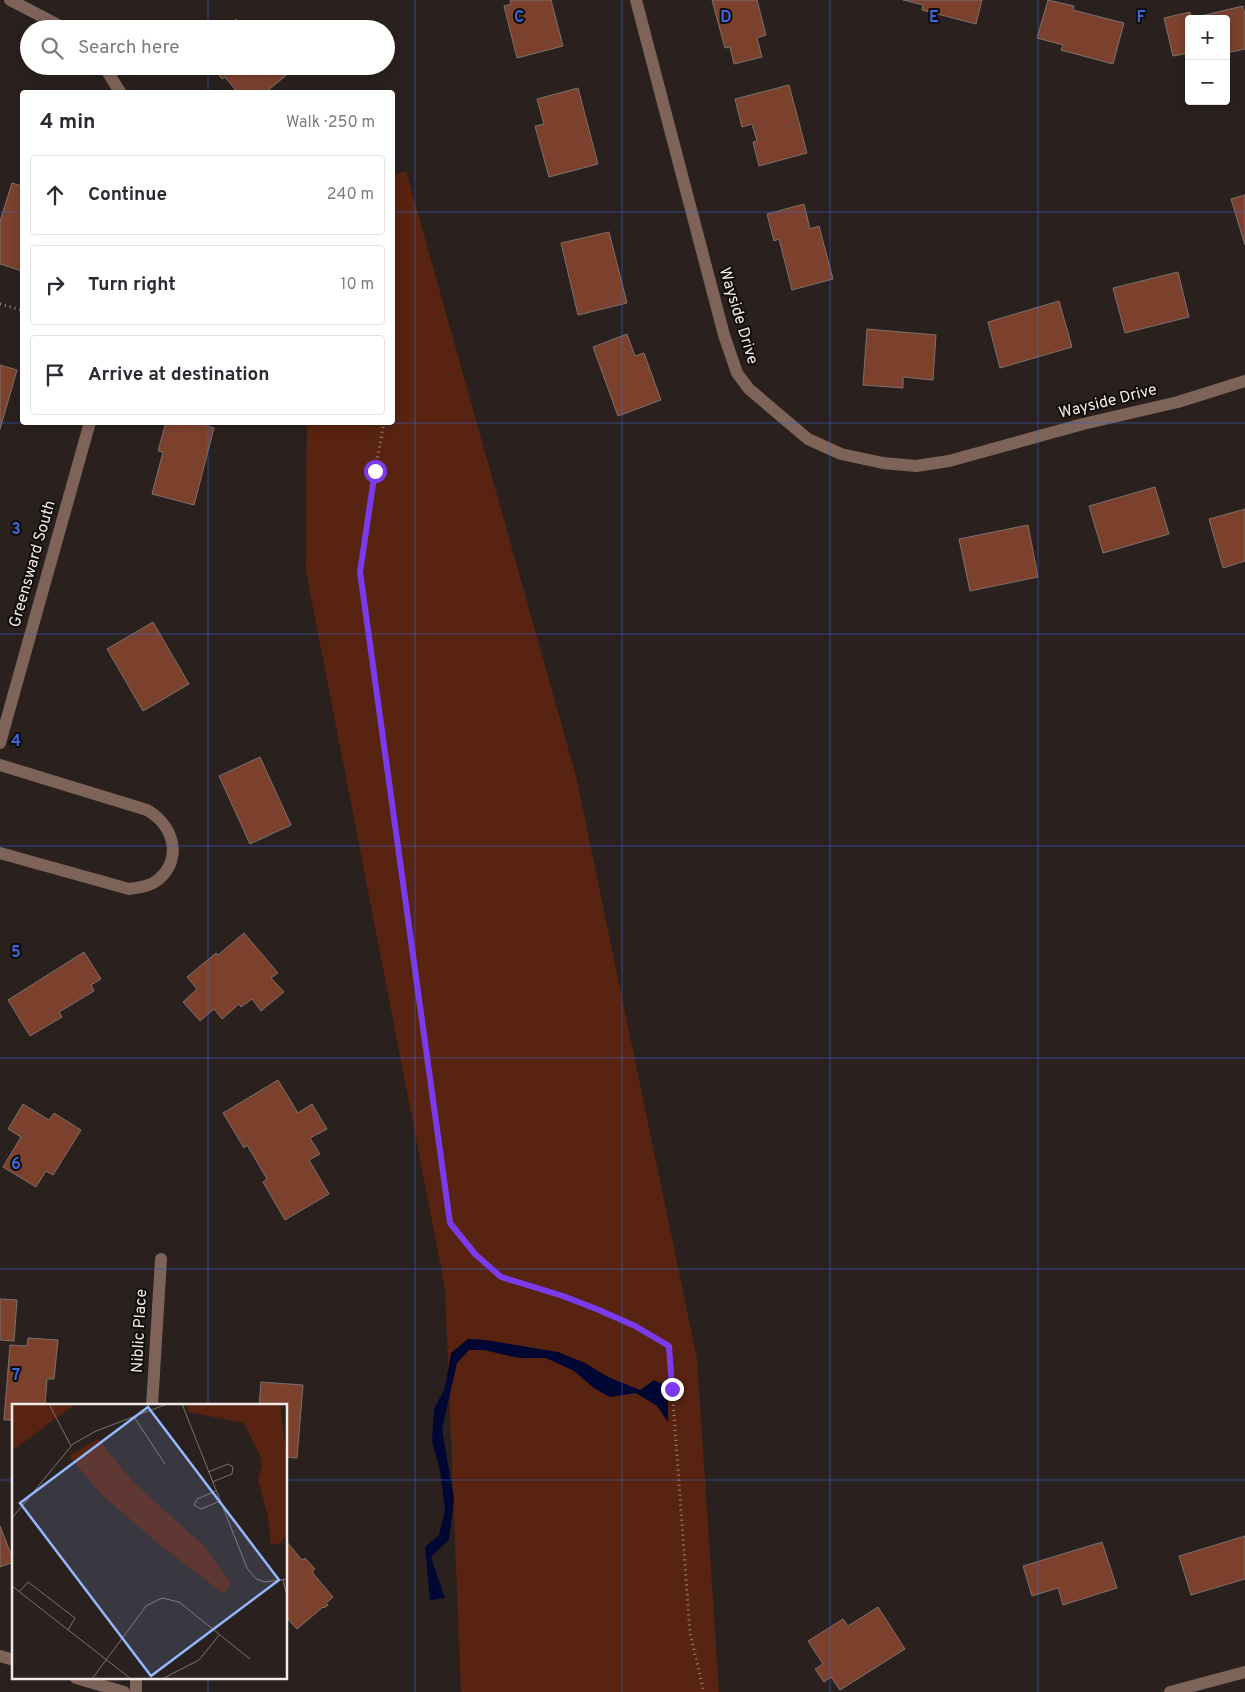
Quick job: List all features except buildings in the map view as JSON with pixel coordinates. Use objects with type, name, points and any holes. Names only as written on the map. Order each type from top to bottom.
[{"type":"street","points":[[10,0],[49,20]]},
{"type":"street","name":"Wayside Drive","points":[[636,0],[724,335],[737,372],[749,389],[808,439],[841,454],[883,463],[916,466],[941,462],[1083,424],[1178,402],[1245,381]]},
{"type":"street","points":[[111,75],[119,90]]},
{"type":"street","name":"Greensward South","points":[[0,743],[89,425]]},
{"type":"street","points":[[0,765],[147,810],[158,816],[170,832],[173,848],[170,863],[160,879],[145,887],[130,889],[0,853]]},
{"type":"street","name":"Niblic Place","points":[[152,1404],[161,1258]]},
{"type":"street","points":[[1170,1692],[1245,1672]]},
{"type":"street","points":[[83,1680],[124,1692]]},
{"type":"path","points":[[0,304],[20,309]]},
{"type":"path","points":[[383,425],[360,572],[450,1223],[475,1254],[501,1277],[563,1296],[599,1310],[635,1326],[669,1346],[690,1634],[704,1692]]},
{"type":"shaded area","points":[[406,171],[576,776],[697,1359],[719,1692],[461,1692],[445,1288],[306,571],[307,425],[395,425],[395,174]]},
{"type":"water","points":[[468,1339],[486,1340],[558,1352],[585,1363],[608,1377],[640,1390],[654,1380],[672,1389],[668,1392],[668,1422],[657,1406],[636,1393],[610,1397],[595,1389],[574,1371],[546,1358],[519,1358],[484,1350],[469,1350],[457,1363],[442,1429],[454,1499],[449,1540],[431,1557],[445,1598],[430,1600],[425,1547],[439,1535],[445,1510],[440,1471],[432,1441],[434,1409],[445,1388],[451,1353]]},
{"type":"route","points":[[375,471],[360,572],[450,1223],[475,1254],[501,1277],[563,1296],[599,1310],[635,1326],[669,1346],[672,1389]]}]
